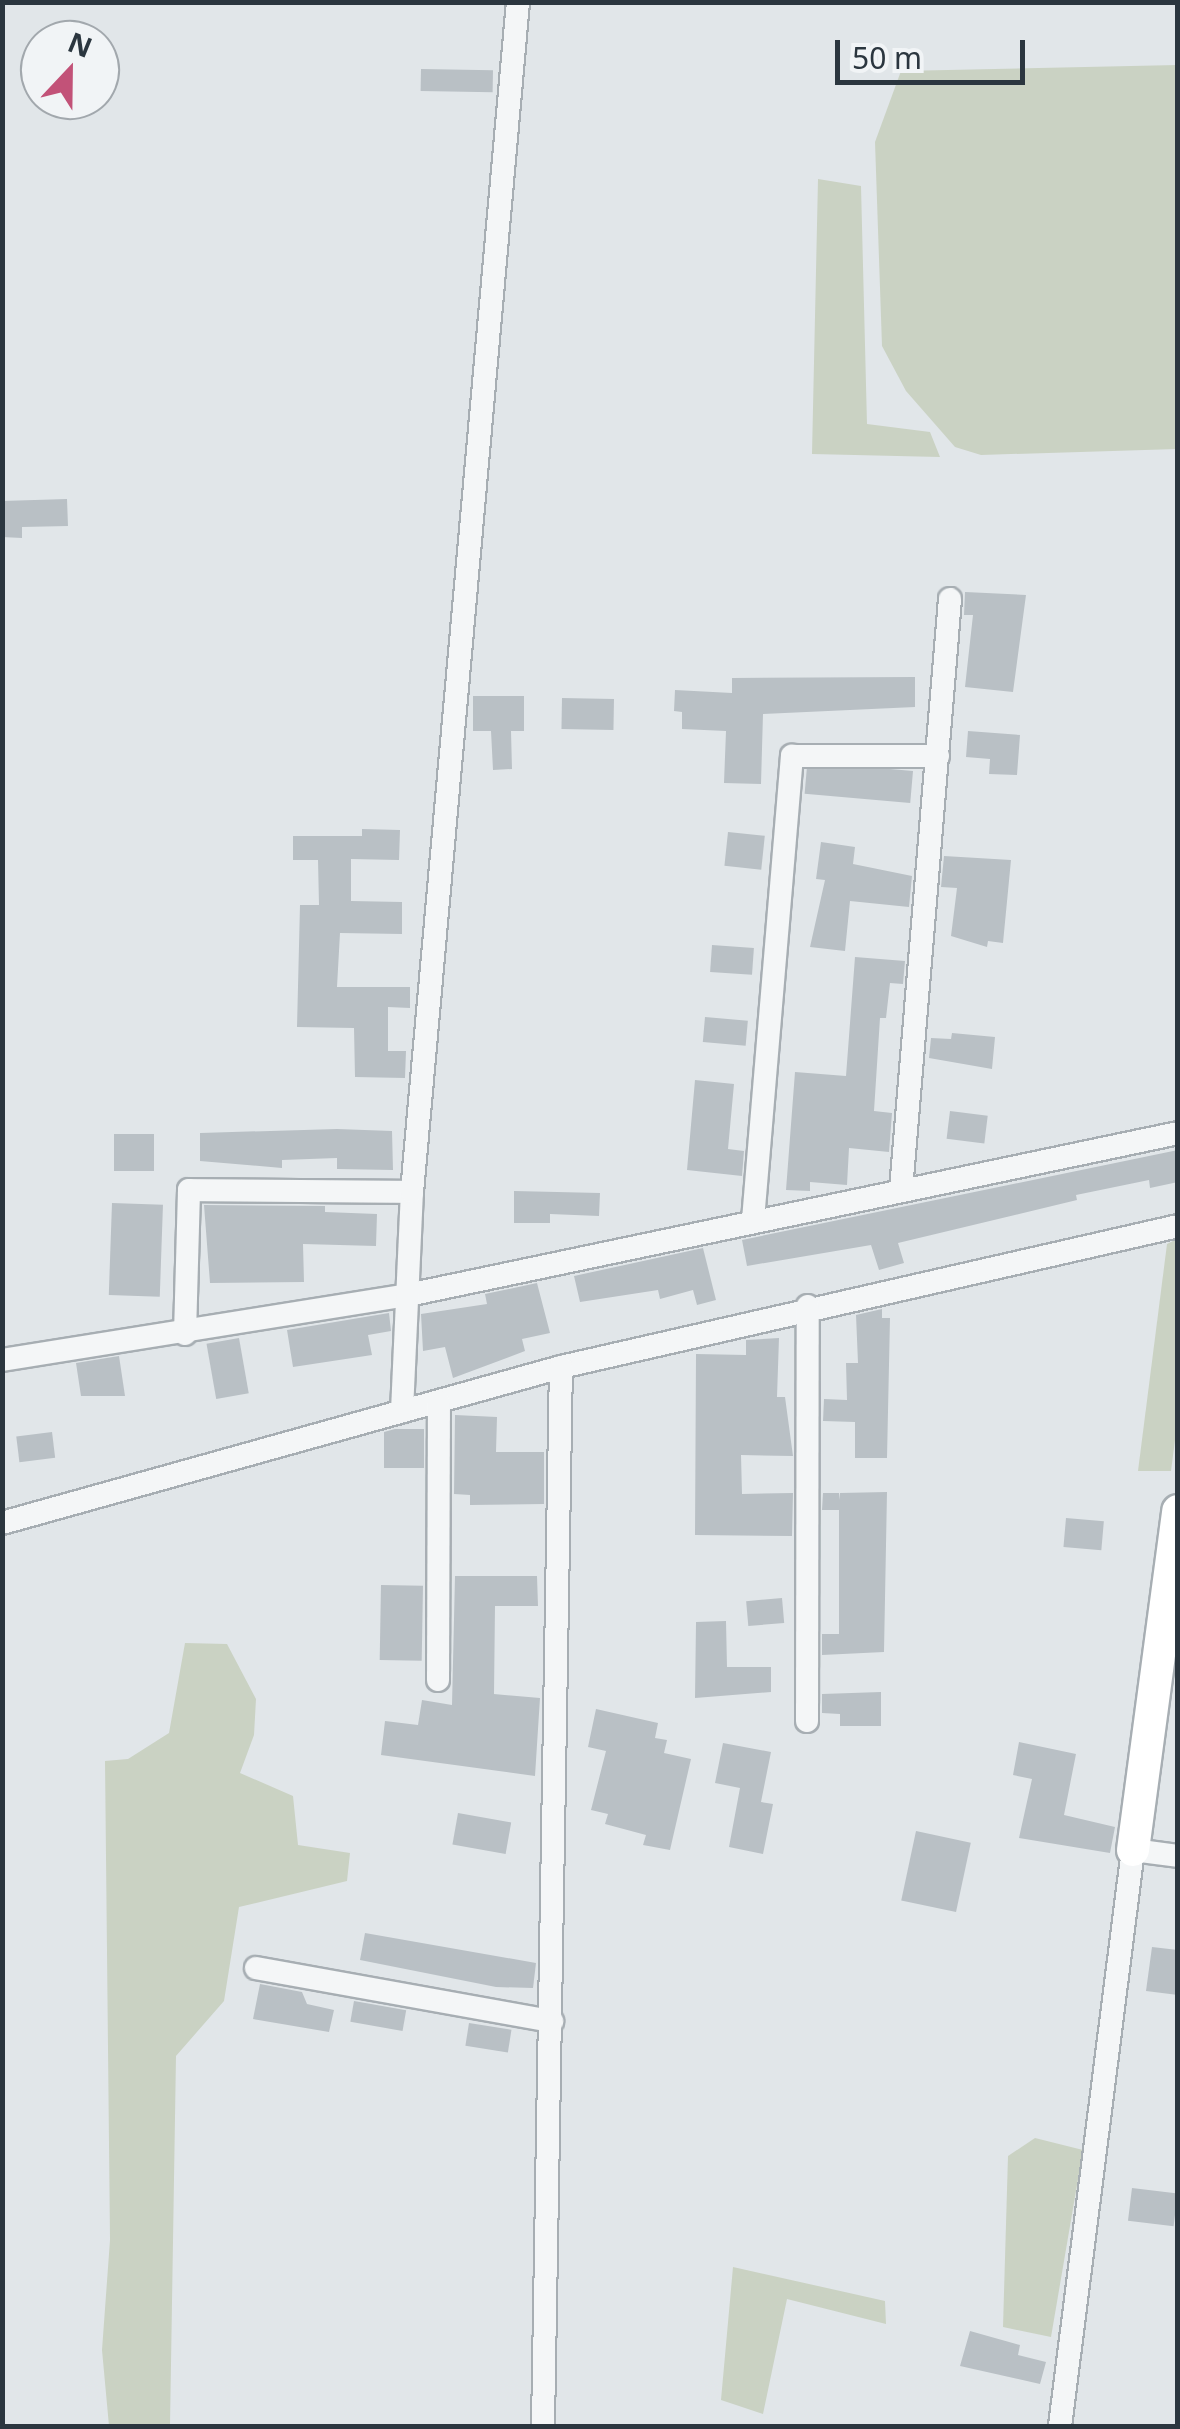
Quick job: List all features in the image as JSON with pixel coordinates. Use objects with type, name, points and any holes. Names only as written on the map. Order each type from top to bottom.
[{"type":"street","points":[[402,1410],[412,1192],[518,2]]},
{"type":"street","points":[[901,1190],[950,599]]},
{"type":"street","points":[[752,1220],[792,756],[938,756]]},
{"type":"street","points":[[2,1360],[185,1334],[408,1295],[1178,1133]]},
{"type":"street","points":[[185,1334],[190,1190],[412,1192]]},
{"type":"street","points":[[2,1523],[561,1366],[808,1306],[1178,1226]]},
{"type":"street","points":[[808,1306],[808,1721]]},
{"type":"street","points":[[542,2426],[561,1366]]},
{"type":"street","points":[[438,1402],[438,1680]]},
{"type":"street","points":[[1060,2426],[1178,1511]]},
{"type":"street","points":[[1133,1850],[1178,1856]]},
{"type":"street","points":[[256,1968],[552,2021]]},
{"type":"green space","points":[[1177,65],[1177,449],[981,455],[955,447],[906,391],[882,346],[875,142],[901,71]]},
{"type":"green space","points":[[818,179],[861,186],[867,424],[930,432],[940,457],[812,454]]},
{"type":"green space","points":[[1177,1239],[1178,1417],[1171,1471],[1138,1471],[1167,1244]]},
{"type":"green space","points":[[185,1643],[227,1644],[256,1699],[254,1735],[240,1773],[293,1796],[298,1845],[350,1853],[347,1881],[239,1907],[224,2001],[176,2056],[170,2426],[109,2426],[102,2350],[110,2240],[105,1761],[128,1759],[169,1733]]},
{"type":"green space","points":[[1035,2138],[1083,2150],[1051,2337],[1003,2327],[1008,2156]]},
{"type":"green space","points":[[733,2267],[885,2301],[886,2324],[787,2299],[763,2414],[721,2400]]},
{"type":"building","points":[[421,69],[493,70],[493,92],[421,91]]},
{"type":"building","points":[[67,499],[68,526],[22,527],[22,538],[2,537],[2,501]]},
{"type":"building","points":[[965,592],[1026,595],[1013,692],[965,687],[973,615],[964,615]]},
{"type":"building","points":[[915,677],[915,707],[763,714],[761,784],[724,783],[726,731],[682,729],[682,712],[674,711],[675,690],[732,693],[732,678]]},
{"type":"building","points":[[473,696],[524,696],[524,731],[511,731],[512,769],[493,770],[491,731],[473,731]]},
{"type":"building","points":[[562,698],[614,699],[613,730],[561,729]]},
{"type":"building","points":[[968,731],[1020,735],[1017,775],[989,774],[990,759],[966,757]]},
{"type":"building","points":[[807,762],[913,771],[910,803],[805,794]]},
{"type":"building","points":[[362,829],[400,830],[399,860],[351,859],[351,901],[402,902],[402,934],[340,933],[337,987],[410,987],[410,1008],[388,1007],[388,1051],[406,1051],[405,1078],[355,1077],[354,1028],[297,1027],[300,905],[319,905],[318,860],[293,860],[293,836],[362,836]]},
{"type":"building","points":[[728,832],[765,836],[761,870],[724,866]]},
{"type":"building","points":[[821,842],[855,847],[853,864],[912,876],[909,907],[850,901],[845,951],[810,947],[825,880],[816,879]]},
{"type":"building","points":[[944,856],[1011,860],[1003,943],[988,941],[987,947],[951,936],[957,888],[941,887]]},
{"type":"building","points":[[712,945],[754,948],[752,975],[710,972]]},
{"type":"building","points":[[855,957],[905,961],[903,984],[890,983],[886,1018],[880,1018],[874,1111],[892,1113],[889,1152],[849,1148],[847,1185],[810,1182],[810,1191],[786,1190],[795,1072],[846,1076]]},
{"type":"building","points":[[705,1017],[748,1021],[746,1046],[703,1042]]},
{"type":"building","points":[[952,1033],[995,1037],[992,1069],[929,1058],[931,1038],[951,1039]]},
{"type":"building","points":[[695,1080],[734,1084],[728,1149],[744,1151],[742,1176],[687,1170]]},
{"type":"building","points":[[950,1111],[988,1116],[984,1143],[947,1139]]},
{"type":"building","points":[[392,1131],[393,1170],[337,1169],[337,1158],[282,1160],[282,1168],[200,1161],[200,1133]]},
{"type":"building","points":[[114,1134],[154,1134],[154,1171],[114,1171]]},
{"type":"building","points":[[1178,1150],[1178,1182],[1150,1188],[1149,1180],[1076,1195],[1077,1200],[898,1243],[904,1263],[879,1270],[871,1245],[747,1266],[742,1240]]},
{"type":"building","points":[[514,1191],[600,1193],[599,1216],[550,1214],[550,1223],[514,1223]]},
{"type":"building","points":[[112,1203],[163,1205],[160,1297],[109,1295]]},
{"type":"building","points":[[204,1205],[325,1206],[325,1212],[377,1214],[376,1246],[303,1244],[304,1282],[210,1283]]},
{"type":"building","points":[[703,1248],[716,1300],[697,1305],[693,1290],[660,1299],[658,1290],[580,1302],[574,1276]]},
{"type":"building","points":[[537,1283],[550,1333],[522,1339],[525,1351],[453,1378],[445,1347],[423,1351],[421,1314],[487,1304],[485,1294]]},
{"type":"building","points":[[882,1309],[882,1318],[890,1318],[887,1458],[855,1458],[855,1422],[823,1421],[824,1399],[847,1400],[846,1363],[858,1363],[856,1315]]},
{"type":"building","points":[[389,1313],[391,1331],[368,1335],[372,1355],[293,1367],[287,1330]]},
{"type":"building","points":[[239,1338],[249,1393],[216,1399],[207,1344]]},
{"type":"building","points":[[779,1338],[777,1397],[785,1397],[793,1456],[741,1455],[742,1494],[793,1493],[792,1536],[695,1535],[696,1354],[746,1355],[746,1340]]},
{"type":"building","points":[[119,1356],[125,1396],[81,1396],[76,1363]]},
{"type":"building","points":[[455,1415],[497,1417],[496,1452],[544,1452],[544,1504],[470,1505],[470,1495],[454,1494]]},
{"type":"building","points":[[424,1429],[424,1468],[384,1468],[384,1432]]},
{"type":"building","points":[[52,1432],[55,1458],[19,1462],[16,1436]]},
{"type":"building","points":[[887,1492],[884,1652],[822,1655],[822,1634],[839,1634],[839,1510],[822,1510],[823,1493],[839,1493],[840,1500],[840,1493]]},
{"type":"building","points":[[1066,1518],[1104,1521],[1101,1550],[1063,1547]]},
{"type":"building","points":[[455,1576],[537,1576],[538,1606],[495,1606],[494,1694],[540,1698],[535,1776],[381,1755],[385,1721],[418,1725],[422,1700],[452,1705]]},
{"type":"building","points":[[381,1585],[423,1586],[422,1661],[380,1660]]},
{"type":"building","points":[[782,1598],[784,1623],[748,1626],[746,1601]]},
{"type":"building","points":[[726,1621],[727,1667],[771,1667],[771,1692],[695,1698],[696,1622]]},
{"type":"building","points":[[881,1692],[881,1726],[840,1726],[840,1714],[822,1713],[822,1694]]},
{"type":"building","points":[[596,1709],[658,1723],[655,1738],[667,1740],[664,1753],[691,1759],[670,1850],[643,1845],[646,1835],[605,1824],[608,1814],[591,1810],[606,1751],[588,1747]]},
{"type":"building","points":[[1019,1742],[1076,1754],[1064,1815],[1115,1827],[1110,1853],[1019,1838],[1032,1779],[1013,1775]]},
{"type":"building","points":[[723,1743],[771,1752],[761,1802],[773,1804],[763,1854],[729,1847],[740,1788],[715,1783]]},
{"type":"building","points":[[458,1813],[511,1822],[506,1854],[452,1845]]},
{"type":"building","points":[[916,1831],[971,1843],[956,1912],[901,1900]]},
{"type":"building","points":[[365,1933],[536,1963],[533,1988],[496,1987],[360,1960]]},
{"type":"building","points":[[1152,1947],[1178,1950],[1178,1995],[1146,1991]]},
{"type":"building","points":[[260,1984],[302,1992],[307,2004],[334,2010],[329,2032],[253,2019]]},
{"type":"building","points":[[354,2001],[406,2010],[403,2031],[350,2022]]},
{"type":"building","points":[[469,2023],[511,2030],[508,2052],[465,2046]]},
{"type":"building","points":[[1132,2188],[1178,2194],[1174,2226],[1128,2221]]},
{"type":"building","points":[[970,2331],[1020,2345],[1018,2355],[1046,2362],[1040,2384],[960,2366]]}]
